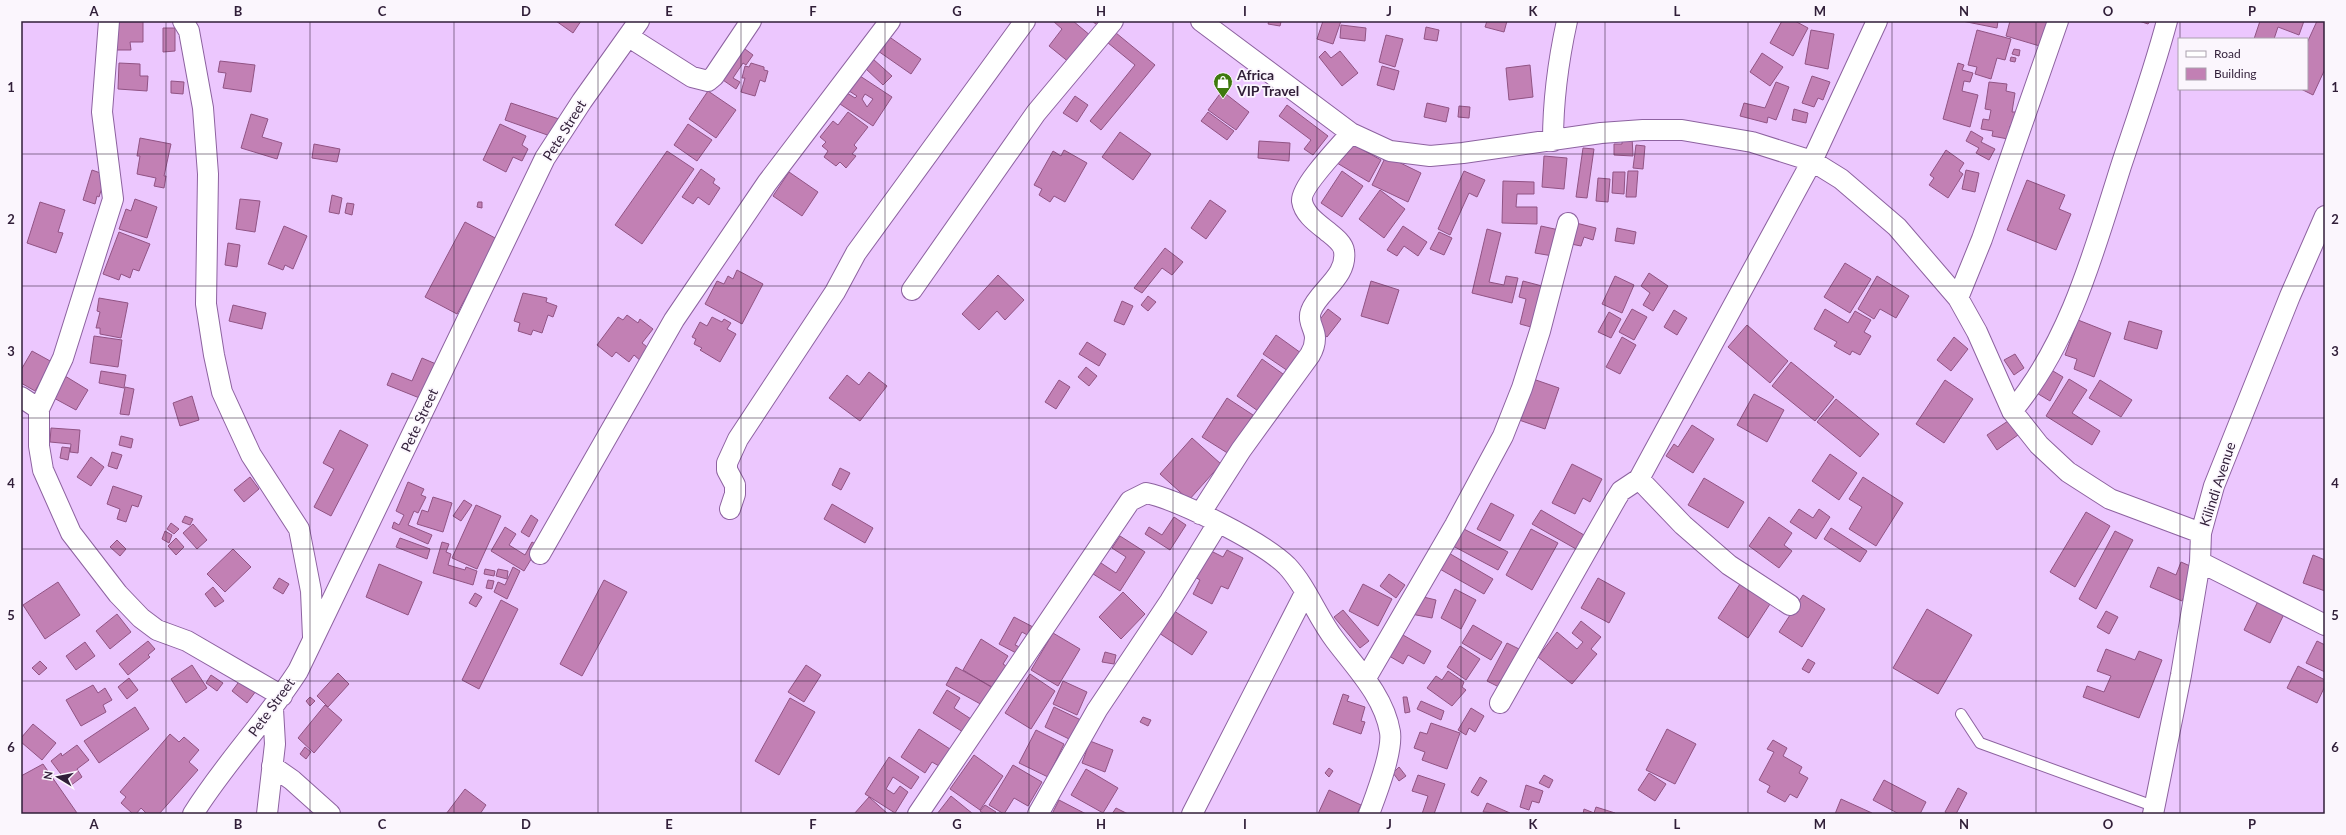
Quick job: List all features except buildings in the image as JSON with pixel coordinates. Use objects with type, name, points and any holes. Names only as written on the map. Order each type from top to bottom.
[{"type":"street","points":[[109,21],[102,112],[113,199],[63,358],[39,409],[39,446],[43,470],[71,533],[118,594],[141,618],[157,630],[187,641],[278,702],[267,814]]},
{"type":"street","points":[[634,29],[692,77],[708,81],[714,76],[751,21]]},
{"type":"street","points":[[540,554],[674,320],[767,183],[890,21]]},
{"type":"street","points":[[730,509],[736,494],[735,485],[727,470],[727,464],[738,439],[835,292],[856,253],[1025,21]]},
{"type":"street","points":[[912,290],[1036,113],[1113,21]]},
{"type":"street","points":[[1201,21],[1351,133],[1390,151],[1430,156],[1553,141],[1601,133],[1643,130],[1682,130],[1752,142],[1812,161],[1841,179],[1897,227],[1958,298],[1977,332],[2012,412],[2039,445],[2068,472],[2110,499],[2201,533]]},
{"type":"street","points":[[1553,141],[1553,107],[1557,63],[1567,21]]},
{"type":"street","points":[[1500,703],[1616,499],[1622,491],[1639,479],[1812,161],[1877,21]]},
{"type":"street","points":[[1958,298],[1982,239],[2058,21]]},
{"type":"street","points":[[2012,412],[2045,367],[2066,323],[2104,220],[2167,21]]},
{"type":"street","points":[[189,24],[203,108],[208,174],[206,304],[214,355],[222,392],[251,455],[299,529],[311,591],[313,639]]},
{"type":"street","name":"Pete Street","points":[[192,814],[252,733],[278,702],[298,671],[545,158],[582,101],[634,29]]},
{"type":"street","points":[[1200,514],[1241,450],[1310,355],[1315,337],[1310,319],[1310,312],[1337,276],[1343,262],[1344,251],[1339,242],[1312,219],[1304,208],[1301,200],[1305,191],[1318,172],[1351,133]]},
{"type":"street","name":"Kilindi Avenue","points":[[2154,810],[2181,675],[2200,562],[2201,533],[2214,486],[2290,296],[2325,216]]},
{"type":"street","points":[[1366,678],[1451,532],[1503,436],[1522,388],[1540,331],[1568,224]]},
{"type":"street","points":[[21,397],[39,409]]},
{"type":"street","points":[[1639,479],[1683,525],[1729,565],[1790,605]]},
{"type":"street","points":[[918,814],[1130,501],[1146,493],[1165,497],[1200,514],[1263,547],[1286,565],[1334,639],[1366,678],[1373,691],[1390,733],[1380,782],[1369,814]]},
{"type":"street","points":[[1038,814],[1097,710],[1170,601],[1218,524]]},
{"type":"street","points":[[2200,562],[2325,625]]},
{"type":"street","points":[[1192,814],[1305,593]]},
{"type":"street","points":[[272,766],[292,780],[330,814]]},
{"type":"lane","points":[[1961,714],[1980,743],[2154,810]]},
{"type":"place","name":"Africa VIP Travel","points":[[1223,99]]}]
